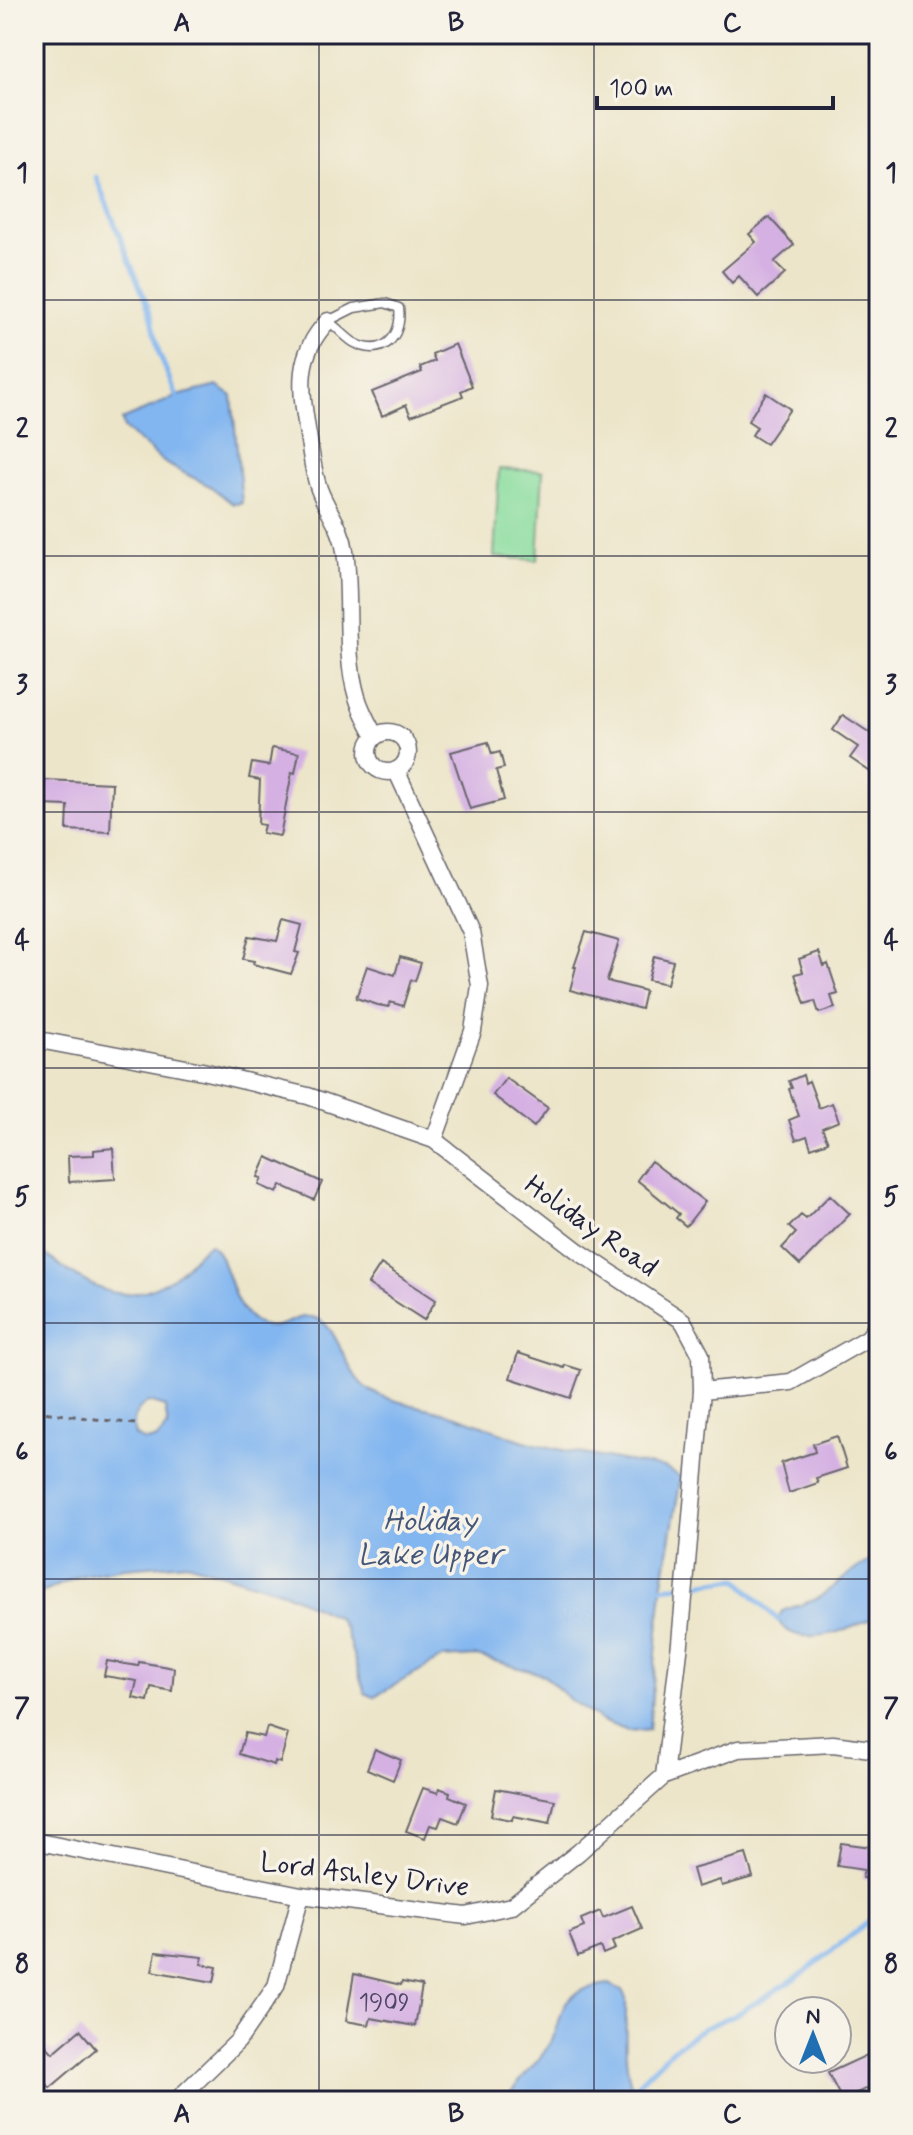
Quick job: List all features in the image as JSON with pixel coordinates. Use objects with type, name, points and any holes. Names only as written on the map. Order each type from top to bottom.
[{"type":"street","points":[[328,321],[315,335],[308,349],[302,381],[303,413],[315,476],[345,549],[350,661],[361,708],[375,736]]},
{"type":"street","points":[[395,733],[405,741],[408,755],[396,770],[383,772],[369,759],[368,747],[375,736],[395,733]]},
{"type":"street","points":[[396,770],[471,932],[480,986],[473,1031],[434,1140]]},
{"type":"street","name":"Holiday Road","points":[[34,1039],[202,1071],[308,1096],[434,1140],[578,1251],[683,1321],[701,1355],[702,1391],[680,1643],[664,1776]]},
{"type":"street","points":[[702,1391],[791,1382],[868,1338],[879,1323]]},
{"type":"street","name":"Lord Ashley Drive","points":[[34,1841],[301,1895],[466,1916],[511,1906],[579,1852],[664,1776],[738,1749],[833,1744],[879,1750]]},
{"type":"street","points":[[176,2101],[238,2041],[276,1986],[301,1895]]},
{"type":"lane","points":[[385,303],[399,308],[401,323],[395,337],[382,346],[366,347],[351,341],[328,321],[354,308],[385,303]]},
{"type":"path","points":[[34,1411],[135,1424]]},
{"type":"green space","points":[[499,469],[543,471],[538,560],[494,557]]},
{"type":"water","points":[[217,386],[232,396],[242,503],[233,504],[210,486],[166,464],[124,428],[122,420],[177,396]]},
{"type":"water","name":"Holiday Lake Upper","points":[[210,1244],[222,1261],[237,1301],[250,1318],[269,1327],[300,1318],[318,1319],[332,1333],[355,1375],[371,1391],[463,1418],[528,1442],[665,1468],[681,1477],[662,1588],[649,1729],[628,1731],[602,1721],[569,1699],[544,1675],[477,1656],[442,1658],[374,1697],[365,1693],[345,1629],[337,1617],[283,1592],[187,1563],[124,1568],[80,1576],[34,1596],[34,1247],[86,1282],[120,1294],[138,1293],[157,1286],[182,1270]],"holes":[[[148,1402],[165,1407],[168,1426],[157,1439],[145,1441],[135,1436],[134,1420],[140,1409]]]},
{"type":"water","points":[[879,1557],[879,1614],[841,1631],[811,1636],[786,1630],[778,1620],[782,1611],[817,1599],[860,1566]]},
{"type":"water","points":[[609,1984],[622,1990],[626,1998],[627,2064],[639,2101],[504,2101],[545,2051],[568,2000],[576,1993]]},
{"type":"building","points":[[769,217],[794,245],[774,262],[785,273],[758,297],[739,276],[732,283],[722,271],[756,242],[749,234]]},
{"type":"building","points":[[455,344],[472,386],[461,391],[463,396],[411,416],[406,405],[382,416],[372,392],[422,372],[420,367],[435,361],[432,354]]},
{"type":"building","points":[[766,393],[790,409],[766,444],[752,435],[757,427],[748,421]]},
{"type":"building","points":[[843,715],[879,739],[879,763],[872,773],[850,758],[858,747],[833,730]]},
{"type":"building","points":[[488,742],[492,754],[500,752],[504,768],[496,770],[504,800],[470,809],[451,752]]},
{"type":"building","points":[[272,748],[299,753],[295,773],[292,772],[280,836],[262,833],[264,825],[258,824],[260,780],[249,778],[252,763],[269,766]]},
{"type":"building","points":[[45,780],[112,783],[110,832],[67,830],[68,806],[43,805]]},
{"type":"building","points":[[283,920],[302,925],[295,952],[299,953],[291,974],[243,959],[249,936],[277,941]]},
{"type":"building","points":[[586,932],[619,941],[607,981],[645,991],[641,1009],[570,990]]},
{"type":"building","points":[[819,952],[824,966],[828,964],[838,994],[831,996],[835,1008],[819,1013],[815,1001],[805,1004],[795,974],[803,972],[799,959]]},
{"type":"building","points":[[654,956],[673,961],[667,984],[648,980]]},
{"type":"building","points":[[400,957],[421,963],[415,981],[411,980],[403,1006],[390,1002],[389,1007],[356,998],[367,966],[395,975]]},
{"type":"building","points":[[803,1075],[805,1083],[809,1081],[819,1108],[832,1103],[839,1121],[822,1128],[828,1142],[811,1148],[807,1136],[796,1140],[789,1120],[799,1116],[789,1081]]},
{"type":"building","points":[[506,1078],[548,1108],[534,1127],[493,1095]]},
{"type":"building","points":[[113,1148],[115,1179],[69,1182],[68,1156],[94,1155],[94,1150]]},
{"type":"building","points":[[267,1157],[322,1182],[314,1200],[281,1185],[277,1193],[259,1185],[262,1178],[258,1177]]},
{"type":"building","points":[[651,1161],[705,1202],[686,1226],[676,1218],[679,1214],[637,1180]]},
{"type":"building","points":[[830,1195],[850,1214],[800,1265],[782,1248],[796,1233],[789,1227],[801,1215],[806,1219]]},
{"type":"building","points":[[381,1264],[436,1300],[424,1320],[368,1284]]},
{"type":"building","points":[[518,1353],[564,1368],[565,1365],[581,1370],[571,1398],[510,1378]]},
{"type":"building","points":[[837,1436],[847,1468],[816,1478],[818,1483],[789,1493],[781,1463],[815,1452],[813,1444]]},
{"type":"building","points":[[107,1661],[174,1668],[172,1691],[151,1687],[148,1701],[133,1698],[137,1681],[104,1676]]},
{"type":"building","points":[[267,1727],[288,1734],[280,1763],[275,1761],[274,1765],[239,1754],[245,1733],[264,1737]]},
{"type":"building","points":[[375,1749],[401,1760],[393,1780],[367,1769]]},
{"type":"building","points":[[423,1788],[438,1793],[439,1788],[466,1803],[458,1823],[442,1817],[438,1827],[430,1825],[425,1838],[406,1831]]},
{"type":"building","points":[[496,1789],[555,1800],[550,1823],[513,1816],[512,1820],[491,1816]]},
{"type":"building","points":[[841,1843],[879,1848],[876,1880],[862,1878],[864,1870],[837,1866]]},
{"type":"building","points":[[746,1854],[753,1877],[722,1886],[720,1880],[697,1887],[692,1869]]},
{"type":"building","points":[[632,1906],[642,1929],[612,1942],[615,1949],[603,1954],[600,1947],[578,1956],[569,1933],[584,1927],[581,1919],[600,1911],[603,1918]]},
{"type":"building","points":[[156,1952],[203,1957],[201,1964],[217,1967],[214,1982],[152,1971]]},
{"type":"building","points":[[354,1974],[401,1985],[402,1982],[422,1986],[415,2026],[371,2018],[369,2025],[346,2021]]},
{"type":"building","points":[[80,2030],[96,2049],[50,2088],[34,2069],[34,2049],[43,2042],[53,2053]]},
{"type":"building","points":[[867,2055],[879,2060],[879,2093],[865,2089],[842,2100],[829,2075],[853,2075],[853,2061]]},
{"type":"waterway","points":[[96,177],[152,317],[159,353],[178,400]]},
{"type":"waterway","points":[[658,1586],[737,1579],[778,1620],[783,1618]]},
{"type":"waterway","points":[[620,2101],[673,2049],[704,2028],[739,2013],[802,1974],[879,1914]]}]
